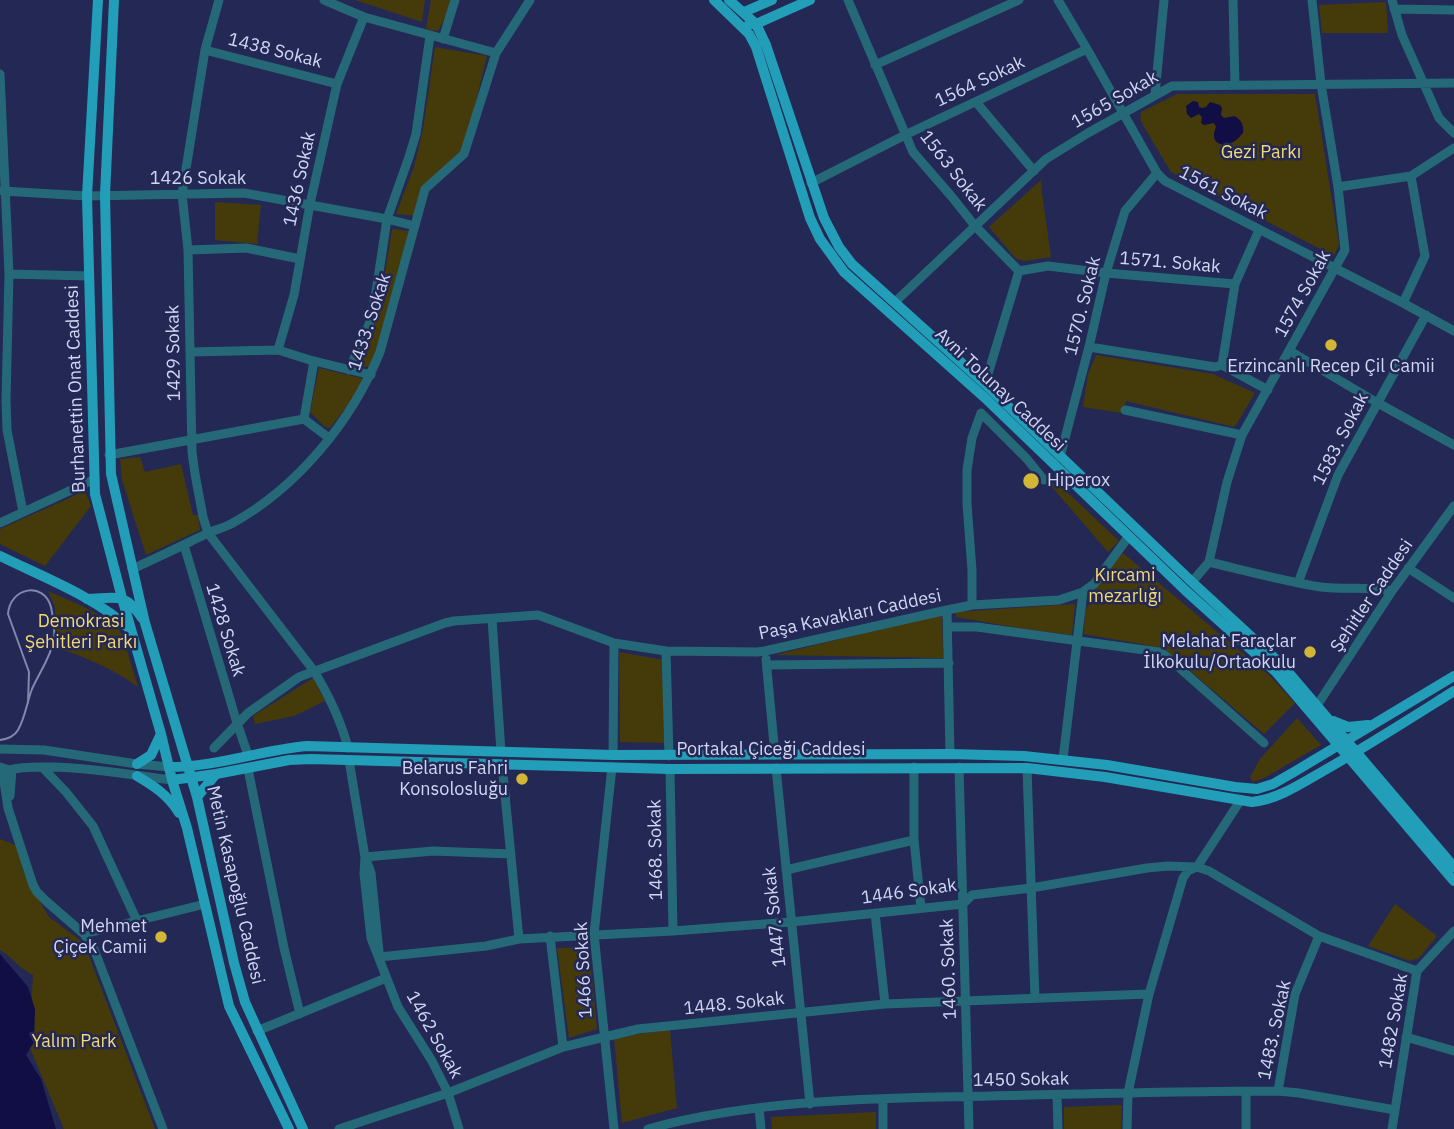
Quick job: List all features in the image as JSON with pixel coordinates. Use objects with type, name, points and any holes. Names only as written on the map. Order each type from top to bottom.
[{"type":"main road","name":"Burhanettin Onat Caddesi","points":[[98,0],[87,196],[95,494],[169,767]]},
{"type":"main road","name":"Burhanettin Onat Caddesi","points":[[114,0],[104,195],[109,455],[145,622],[189,769]]},
{"type":"main road","name":"Avni Tolunay Caddesi","points":[[714,0],[741,16]]},
{"type":"main road","name":"Avni Tolunay Caddesi","points":[[729,0],[741,16],[756,47],[810,218],[820,239],[844,272],[984,397],[1276,672],[1343,743],[1454,881]]},
{"type":"main road","points":[[772,0],[741,16],[746,25],[756,24],[810,0]]},
{"type":"main road","points":[[766,45],[765,33],[772,16]]},
{"type":"main road","name":"Avni Tolunay Caddesi","points":[[756,24],[766,45],[824,218],[839,247],[852,264],[985,384],[1283,666],[1318,704],[1343,743]]},
{"type":"main road","points":[[0,556],[87,599],[112,614],[132,631]]},
{"type":"main road","points":[[87,599],[100,594],[114,582],[115,570]]},
{"type":"main road","points":[[87,599],[122,598],[131,603],[145,622]]},
{"type":"main road","name":"Portakal Çiceği Caddesi","points":[[169,767],[216,774],[311,758],[502,764],[612,761],[669,756],[950,754],[1063,759],[1257,789],[1273,784],[1294,772],[1454,676]]},
{"type":"main road","name":"Portakal Çiceği Caddesi","points":[[172,780],[189,769],[212,763],[307,747],[501,752],[670,768],[1027,768],[1092,775],[1252,802],[1288,791],[1454,691]]},
{"type":"main road","points":[[1329,719],[1348,727],[1374,726]]},
{"type":"main road","points":[[162,734],[151,755],[137,770],[167,796],[187,828]]},
{"type":"main road","points":[[1379,738],[1371,754],[1387,780],[1387,786]]},
{"type":"main road","points":[[183,746],[198,760],[212,763]]},
{"type":"main road","name":"Avni Tolunay Caddesi","points":[[1352,754],[1387,786],[1454,867]]},
{"type":"main road","name":"Metin Kasapoğlu Caddesi","points":[[169,767],[187,828],[229,1006],[289,1129]]},
{"type":"main road","name":"Metin Kasapoğlu Caddesi","points":[[189,769],[233,963],[245,1002],[303,1129]]},
{"type":"main road","points":[[197,797],[216,774]]},
{"type":"street","name":"1429 Sokak","points":[[219,0],[205,50],[182,194],[188,250],[195,474],[208,533],[322,683],[348,748]]},
{"type":"street","points":[[324,0],[363,17],[495,52]]},
{"type":"street","points":[[443,39],[455,0]]},
{"type":"street","name":"1433. Sokak","points":[[132,569],[229,525],[258,506],[288,484],[352,408],[371,375],[380,352],[425,189],[464,154],[495,52],[530,0]]},
{"type":"street","name":"1563 Sokak","points":[[848,0],[913,152],[975,226],[1019,271]]},
{"type":"street","points":[[875,65],[1019,0]]},
{"type":"street","name":"1561 Sokak","points":[[1058,0],[1157,173],[1165,181],[1454,331]]},
{"type":"street","points":[[1154,94],[1164,0]]},
{"type":"street","points":[[1233,0],[1235,85]]},
{"type":"street","name":"1574 Sokak","points":[[1192,582],[1209,562],[1227,482],[1242,435],[1345,250],[1312,0]]},
{"type":"street","points":[[1454,10],[1393,4],[1402,35],[1439,118],[1454,133]]},
{"type":"street","name":"1436 Sokak","points":[[278,350],[294,295],[310,204],[337,84],[363,17]]},
{"type":"street","points":[[349,370],[369,323],[387,219],[416,134],[430,36]]},
{"type":"street","name":"1564 Sokak","points":[[811,183],[905,135],[1087,49]]},
{"type":"street","name":"1438 Sokak","points":[[205,50],[337,84]]},
{"type":"street","points":[[0,74],[3,191],[9,274],[4,326],[3,400],[23,512]]},
{"type":"street","name":"1565 Sokak","points":[[895,302],[1046,159],[1088,132],[1172,86],[1454,83]]},
{"type":"street","points":[[976,102],[1034,172]]},
{"type":"street","points":[[1338,187],[1411,177],[1454,148]]},
{"type":"street","name":"1570. Sokak","points":[[1060,457],[1106,273],[1125,211],[1157,173]]},
{"type":"street","points":[[1403,303],[1425,256],[1411,177]]},
{"type":"street","name":"1426 Sokak","points":[[3,191],[87,196],[244,193],[415,226]]},
{"type":"street","points":[[1222,365],[1236,284],[1259,230]]},
{"type":"street","points":[[188,250],[246,248],[300,259]]},
{"type":"street","name":"1571. Sokak","points":[[1019,271],[1048,266],[1236,284]]},
{"type":"street","points":[[985,384],[1019,271]]},
{"type":"street","points":[[9,274],[89,276]]},
{"type":"street","name":"1583. Sokak","points":[[1298,583],[1338,475],[1426,315]]},
{"type":"street","points":[[1089,347],[1215,368],[1222,365]]},
{"type":"street","points":[[190,352],[278,350],[371,375]]},
{"type":"street","points":[[1290,351],[1454,445]]},
{"type":"street","points":[[304,419],[314,361]]},
{"type":"street","points":[[1222,365],[1268,390]]},
{"type":"street","points":[[1125,410],[1242,435]]},
{"type":"street","points":[[972,606],[967,470],[972,438],[981,413],[1044,480]]},
{"type":"street","points":[[109,455],[304,419],[329,438]]},
{"type":"street","points":[[0,523],[94,479]]},
{"type":"street","name":"Şehitler Caddesi","points":[[1318,704],[1392,591],[1454,506]]},
{"type":"street","points":[[1063,759],[1083,592],[1094,584],[1129,536]]},
{"type":"street","name":"1428 Sokak","points":[[184,545],[248,755]]},
{"type":"street","points":[[1209,562],[1326,588],[1375,587],[1392,591]]},
{"type":"street","points":[[1408,568],[1454,598]]},
{"type":"street","name":"Paşa Kavakları Caddesi","points":[[214,748],[248,713],[299,677],[445,624],[538,615],[614,643],[666,651],[765,652],[947,610],[1059,600],[1083,592]]},
{"type":"street","points":[[947,610],[950,754]]},
{"type":"street","points":[[492,619],[501,752]]},
{"type":"street","points":[[948,627],[977,627],[1159,652],[1264,743]]},
{"type":"street","name":"1466 Sokak","points":[[614,643],[612,761],[594,934],[614,1129]]},
{"type":"street","points":[[666,651],[669,756]]},
{"type":"street","points":[[765,652],[775,755]]},
{"type":"street","points":[[766,664],[948,663]]},
{"type":"street","points":[[1,750],[44,750],[172,780]]},
{"type":"street","points":[[8,808],[14,769],[20,759],[15,750]]},
{"type":"street","name":"1462 Sokak","points":[[349,760],[365,857],[372,873],[379,957],[398,1007],[432,1061],[448,1093],[459,1129]]},
{"type":"street","points":[[502,764],[519,939]]},
{"type":"street","points":[[42,767],[93,826],[137,921]]},
{"type":"street","points":[[163,1129],[94,949],[84,934],[37,892],[8,808],[1,768],[137,770],[169,767]]},
{"type":"street","points":[[914,767],[914,840],[921,908]]},
{"type":"street","name":"1460. Sokak","points":[[959,767],[969,1129]]},
{"type":"street","name":"1468. Sokak","points":[[670,768],[673,931]]},
{"type":"street","name":"1447. Sokak","points":[[776,768],[810,1104]]},
{"type":"street","points":[[1027,768],[1035,998]]},
{"type":"street","points":[[248,769],[281,935],[300,1014]]},
{"type":"street","points":[[0,796],[8,808]]},
{"type":"street","points":[[1128,1129],[1128,1093],[1149,994],[1183,878],[1188,871],[1197,867],[1240,801]]},
{"type":"street","points":[[786,870],[914,840]]},
{"type":"street","points":[[365,857],[433,851],[511,854]]},
{"type":"street","name":"1446 Sokak","points":[[379,957],[486,946],[550,936],[673,931],[791,922],[963,904],[972,895],[1168,866],[1197,867],[1209,871],[1319,936],[1417,971]]},
{"type":"street","points":[[84,934],[205,904]]},
{"type":"street","points":[[875,913],[885,1003]]},
{"type":"street","name":"1482 Sokak","points":[[1391,1129],[1417,971],[1454,931]]},
{"type":"street","points":[[550,936],[563,1047]]},
{"type":"street","name":"1483. Sokak","points":[[1278,1091],[1295,994],[1319,936]]},
{"type":"street","points":[[257,1031],[386,978]]},
{"type":"street","name":"1448. Sokak","points":[[339,1129],[448,1093],[563,1047],[638,1029],[885,1003],[1149,994]]},
{"type":"street","points":[[1406,1037],[1454,1051]]},
{"type":"street","points":[[1246,1091],[1246,1129]]},
{"type":"street","name":"1450 Sokak","points":[[649,1129],[684,1120],[759,1108],[883,1099],[1278,1091],[1395,1110]]},
{"type":"street","points":[[1056,1095],[1058,1129]]},
{"type":"street","points":[[883,1099],[883,1129]]},
{"type":"street","points":[[759,1108],[761,1129]]},
{"type":"green space","points":[[355,0],[425,0],[422,22]]},
{"type":"green space","points":[[431,0],[451,0],[438,31],[426,28]]},
{"type":"green space","points":[[1386,2],[1388,33],[1322,33],[1319,5]]},
{"type":"green space","points":[[435,47],[487,56],[466,142],[461,151],[426,183],[416,216],[396,214],[414,167],[423,129]]},
{"type":"green space","name":"Gezi Parkı","points":[[1177,94],[1315,94],[1339,244],[1334,256],[1171,172],[1140,118],[1141,112]]},
{"type":"green space","points":[[1041,180],[1051,257],[1024,261],[1015,258],[989,227]]},
{"type":"green space","points":[[215,202],[261,205],[257,244],[215,240]]},
{"type":"green space","points":[[392,229],[409,231],[378,357],[372,366],[363,367],[357,364],[372,333]]},
{"type":"green space","points":[[1096,355],[1213,374],[1255,393],[1234,427],[1126,401],[1122,413],[1083,407],[1088,374]]},
{"type":"green space","points":[[319,368],[365,379],[362,387],[330,428],[325,427],[310,412]]},
{"type":"green space","points":[[140,457],[145,472],[181,464],[193,515],[198,515],[200,530],[146,555],[122,480],[120,459]]},
{"type":"green space","points":[[1050,476],[1119,541],[1108,552],[1046,480]]},
{"type":"green space","points":[[85,491],[91,506],[45,566],[0,544],[0,529]]},
{"type":"green space","name":"Kırcami mezarlığı","points":[[1123,553],[1270,676],[1295,703],[1264,734],[1163,648],[1084,634],[1085,611],[1099,580]]},
{"type":"green space","name":"Demokrasi Şehitleri Parkı","points":[[48,591],[88,609],[117,628],[122,634],[138,687],[99,664],[57,648],[55,607]]},
{"type":"green space","points":[[1075,604],[1072,635],[956,617],[956,612]]},
{"type":"green space","points":[[942,614],[943,658],[775,655]]},
{"type":"green space","points":[[619,652],[664,660],[666,743],[620,742]]},
{"type":"green space","points":[[313,678],[325,701],[294,716],[255,724],[253,716]]},
{"type":"green space","points":[[1297,718],[1321,745],[1253,782],[1250,777],[1260,759]]},
{"type":"green space","name":"Yalım Park","points":[[0,839],[18,846],[23,871],[49,917],[84,943],[155,1129],[64,1129],[29,1046],[33,975],[0,950]]},
{"type":"green space","points":[[1395,904],[1437,936],[1419,958],[1410,961],[1368,946]]},
{"type":"green space","points":[[589,947],[597,1029],[569,1038],[557,948]]},
{"type":"green space","points":[[670,1030],[677,1108],[622,1123],[614,1037]]},
{"type":"green space","points":[[1122,1105],[1121,1129],[1064,1129],[1064,1107]]},
{"type":"green space","points":[[876,1112],[876,1129],[772,1129],[771,1117]]},
{"type":"shaded area","points":[[1193,101],[1198,102],[1202,108],[1210,102],[1220,105],[1221,115],[1224,118],[1234,116],[1240,121],[1243,133],[1230,143],[1218,143],[1214,137],[1214,123],[1204,125],[1199,114],[1191,118],[1187,114],[1186,106]]},
{"type":"shaded area","points":[[0,954],[28,987],[35,1009],[34,1042],[26,1055],[41,1079],[56,1129],[0,1129]]},
{"type":"tram line","points":[[0,740],[10,737],[18,730],[54,639],[51,607],[42,593],[35,591],[21,593],[15,598],[8,614],[29,672],[28,703]]},
{"type":"place","name":"Erzincanlı Recep Çil Camii","points":[[1331,345]]},
{"type":"place","name":"Hiperox","points":[[1031,481]]},
{"type":"place","name":"Melahat Faraçlar İlkokulu/Ortaokulu","points":[[1310,652]]},
{"type":"place","name":"Belarus Fahri Konsolosluğu","points":[[522,779]]},
{"type":"place","name":"Mehmet Çiçek Camii","points":[[161,937]]}]
